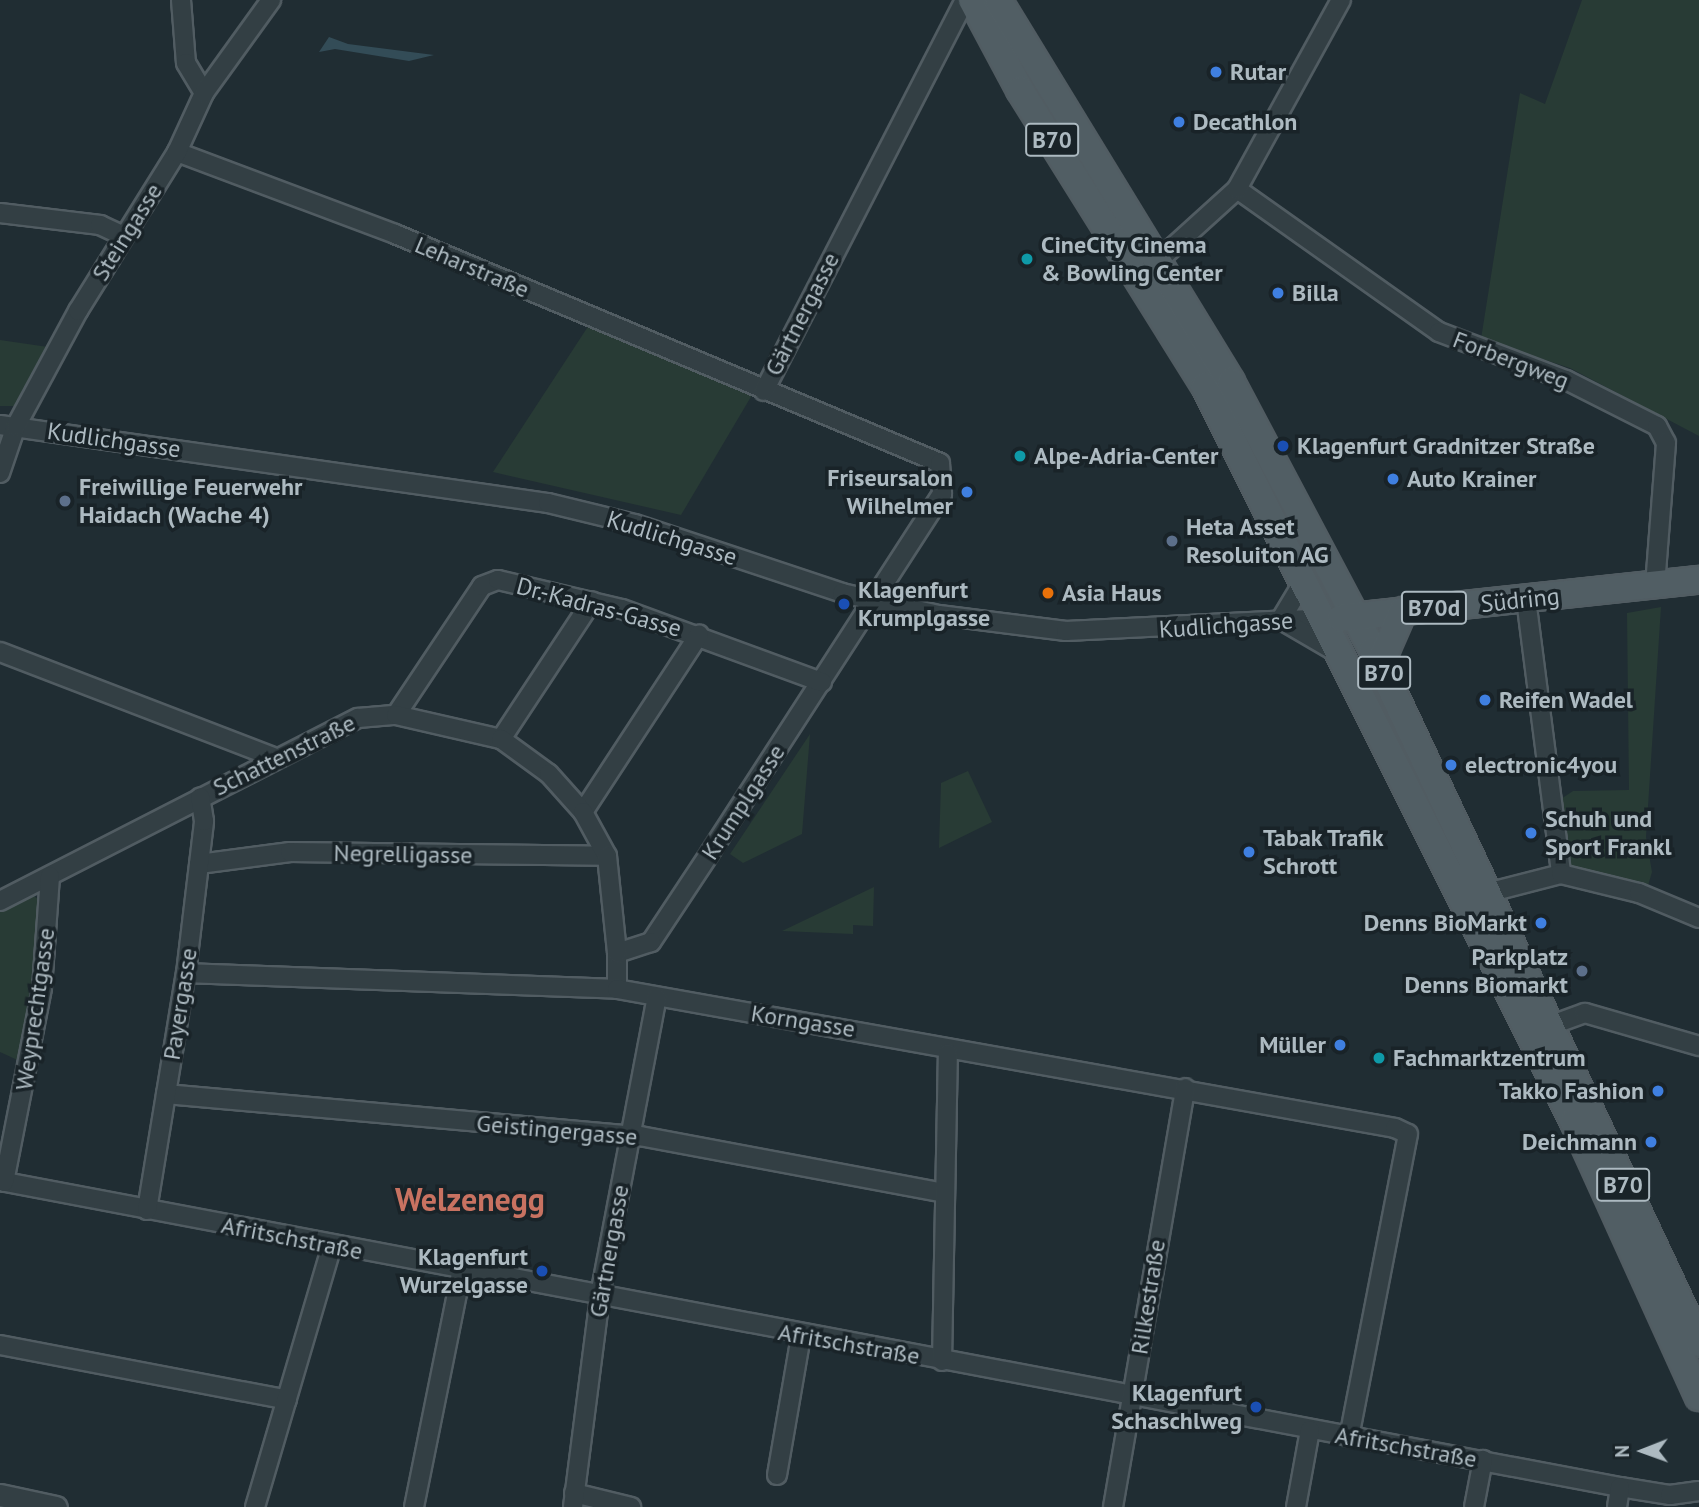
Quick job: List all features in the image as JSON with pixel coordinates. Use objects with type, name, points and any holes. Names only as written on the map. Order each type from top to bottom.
[{"type":"main road","name":"B70","points":[[972,0],[1020,90],[1149,269],[1341,655],[1479,895],[1549,1026],[1699,1343]]},
{"type":"main road","name":"B70","points":[[998,0],[1149,269],[1336,580],[1380,664],[1479,895],[1517,1008],[1699,1397]]},
{"type":"main road","points":[[1336,580],[1398,611],[1380,664]]},
{"type":"main road","points":[[1336,580],[1341,618],[1341,655]]},
{"type":"main road","name":"Südring","points":[[1341,618],[1655,587],[1699,580]]},
{"type":"street","points":[[181,0],[186,63],[204,93]]},
{"type":"street","name":"Steingasse","points":[[0,473],[8,426],[177,152],[204,93],[271,0]]},
{"type":"street","name":"Gärtnergasse","points":[[872,601],[942,494],[940,463],[764,391],[965,0]]},
{"type":"street","points":[[1149,269],[1237,189],[1340,0]]},
{"type":"street","name":"Leharstraße","points":[[177,152],[395,234],[764,391]]},
{"type":"street","name":"Forbergweg","points":[[1237,189],[1439,332],[1566,380],[1657,426],[1666,443],[1655,587]]},
{"type":"street","points":[[0,213],[100,225],[124,236]]},
{"type":"street","name":"Kudlichgasse","points":[[8,426],[548,503],[635,524],[872,601],[1066,631],[1341,618]]},
{"type":"street","name":"Dr.-Kadras-Gasse","points":[[396,715],[482,586],[499,580],[592,601],[699,635],[822,682]]},
{"type":"street","points":[[1304,581],[1282,621],[1341,655]]},
{"type":"street","points":[[1526,599],[1561,874]]},
{"type":"street","points":[[501,739],[592,601]]},
{"type":"street","name":"Krumplgasse","points":[[617,953],[651,942],[872,601]]},
{"type":"street","points":[[583,812],[699,635]]},
{"type":"street","points":[[0,652],[276,758]]},
{"type":"street","name":"Schattenstraße","points":[[0,901],[358,718],[396,715],[501,739],[549,774],[583,812],[607,856],[617,953]]},
{"type":"street","name":"Payergasse","points":[[147,1210],[186,972],[199,864],[200,797]]},
{"type":"street","name":"Negrelligasse","points":[[199,864],[290,852],[607,856]]},
{"type":"street","points":[[1479,895],[1561,874],[1639,893],[1699,918]]},
{"type":"street","name":"Weyprechtgasse","points":[[2,1182],[42,988],[50,876]]},
{"type":"street","points":[[617,953],[617,989]]},
{"type":"street","name":"Korngasse","points":[[186,972],[617,989],[896,1037],[948,1053],[958,1046],[1185,1088],[1408,1134],[1349,1437]]},
{"type":"street","name":"Gärtnergasse","points":[[574,1500],[600,1295],[657,997]]},
{"type":"street","points":[[1517,1008],[1549,1026],[1585,1013],[1699,1046]]},
{"type":"street","points":[[942,1361],[948,1053]]},
{"type":"street","name":"Rilkestraße","points":[[1113,1507],[1185,1088]]},
{"type":"street","name":"Geistingergasse","points":[[166,1094],[629,1137],[944,1192]]},
{"type":"street","name":"Afritschstraße","points":[[2,1182],[600,1295],[800,1336],[1620,1487],[1670,1495],[1699,1491]]},
{"type":"street","points":[[255,1507],[332,1246]]},
{"type":"street","points":[[414,1507],[461,1270]]},
{"type":"street","points":[[778,1475],[800,1336]]},
{"type":"street","points":[[0,1345],[287,1400]]},
{"type":"street","points":[[1296,1507],[1310,1430]]},
{"type":"street","points":[[1474,1507],[1483,1460]]},
{"type":"street","points":[[1617,1507],[1620,1487]]},
{"type":"street","points":[[11,1500],[56,1507]]},
{"type":"street","points":[[574,1500],[631,1507]]},
{"type":"green space","points":[[1582,0],[1699,0],[1699,436],[1570,368],[1481,339],[1520,93],[1545,104]]},
{"type":"green space","points":[[589,325],[752,395],[681,515],[493,472]]},
{"type":"green space","points":[[0,340],[48,347],[18,406],[0,406]]},
{"type":"green space","points":[[1661,607],[1646,837],[1652,872],[1647,889],[1569,867],[1560,810],[1561,799],[1573,791],[1629,790],[1627,613]]},
{"type":"green space","points":[[810,734],[802,834],[743,863],[730,854]]},
{"type":"green space","points":[[968,771],[992,822],[939,848],[941,783]]},
{"type":"green space","points":[[874,887],[873,926],[853,925],[853,934],[782,931]]},
{"type":"green space","points":[[32,895],[46,904],[24,1063],[0,1052],[0,912]]},
{"type":"water","points":[[329,37],[348,44],[434,55],[409,61],[335,49],[319,52]]},
{"type":"place","name":"Rutar","points":[[1216,72]]},
{"type":"place","name":"Decathlon","points":[[1179,122]]},
{"type":"place","name":"CineCity Cinema & Bowling Center","points":[[1027,259]]},
{"type":"place","name":"Billa","points":[[1278,293]]},
{"type":"place","name":"Klagenfurt Gradnitzer Straße","points":[[1283,446]]},
{"type":"place","name":"Alpe-Adria-Center","points":[[1020,456]]},
{"type":"place","name":"Auto Krainer","points":[[1393,479]]},
{"type":"place","name":"Friseursalon Wilhelmer","points":[[967,492]]},
{"type":"place","name":"Freiwillige Feuerwehr Haidach (Wache 4)","points":[[65,501]]},
{"type":"place","name":"Heta Asset Resoluiton AG","points":[[1172,541]]},
{"type":"place","name":"Asia Haus","points":[[1048,593]]},
{"type":"place","name":"Klagenfurt Krumplgasse","points":[[844,604]]},
{"type":"place","name":"Reifen Wadel","points":[[1485,700]]},
{"type":"place","name":"electronic4you","points":[[1451,765]]},
{"type":"place","name":"Schuh und Sport Frankl","points":[[1531,833]]},
{"type":"place","name":"Tabak Trafik Schrott","points":[[1249,852]]},
{"type":"place","name":"Denns BioMarkt","points":[[1541,923]]},
{"type":"place","name":"Parkplatz Denns Biomarkt","points":[[1582,971]]},
{"type":"place","name":"Müller","points":[[1340,1045]]},
{"type":"place","name":"Fachmarktzentrum","points":[[1379,1058]]},
{"type":"place","name":"Takko Fashion","points":[[1658,1091]]},
{"type":"place","name":"Deichmann","points":[[1651,1142]]},
{"type":"place","name":"Klagenfurt Wurzelgasse","points":[[542,1271]]},
{"type":"place","name":"Klagenfurt Schaschlweg","points":[[1256,1407]]},
{"type":"district","name":"Welzenegg","points":[[470,1199]]}]
